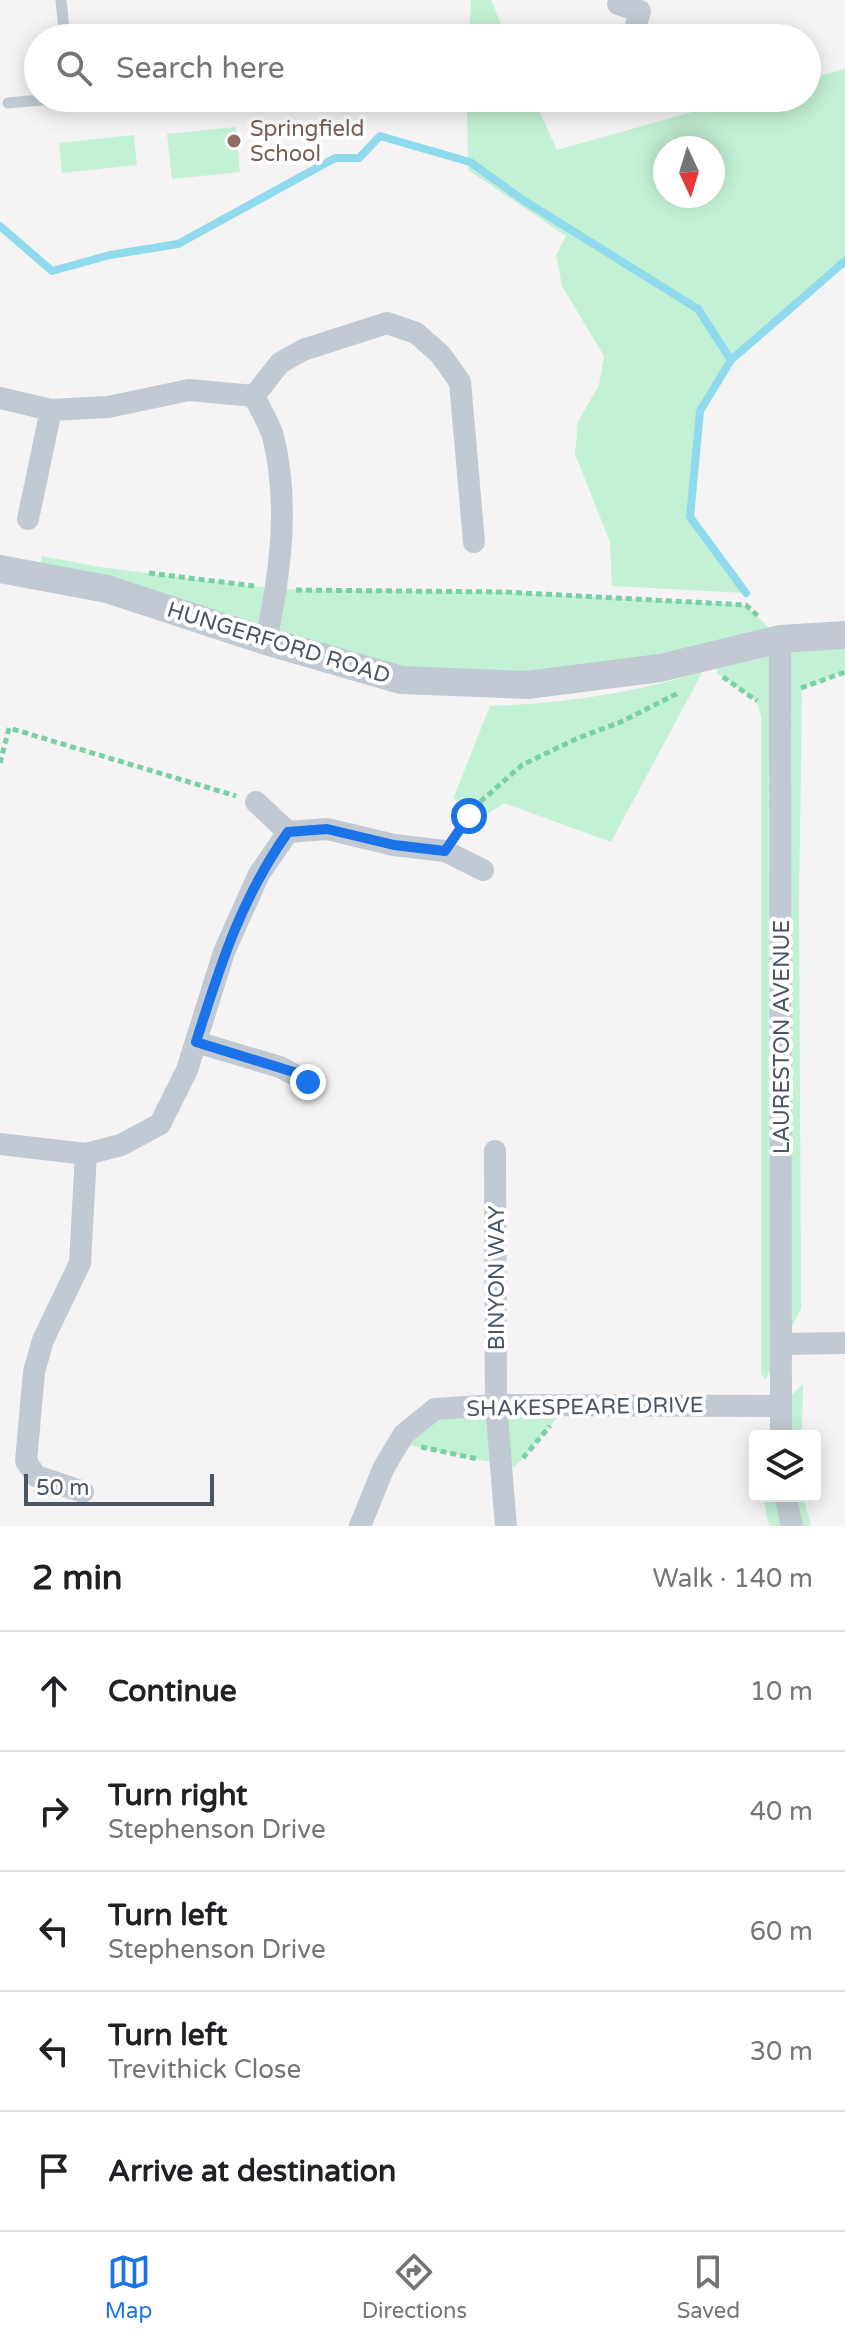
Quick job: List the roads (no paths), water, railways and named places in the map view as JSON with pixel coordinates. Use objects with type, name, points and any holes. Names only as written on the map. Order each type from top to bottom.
[{"type":"street","points":[[618,4],[649,6],[639,24]]},
{"type":"street","points":[[254,396],[280,363],[303,350],[387,323],[416,333],[440,354],[460,382],[474,542]]},
{"type":"street","points":[[0,398],[51,410],[108,407],[189,390],[254,396]]},
{"type":"street","points":[[254,396],[273,435],[282,564],[266,641]]},
{"type":"street","points":[[28,519],[51,410]]},
{"type":"street","name":"HUNGERFORD ROAD","points":[[0,569],[107,589],[266,641],[401,680],[527,685],[660,668],[780,639],[845,635]]},
{"type":"street","name":"LAURESTON AVENUE","points":[[780,639],[781,1430]]},
{"type":"street","points":[[256,802],[288,832],[327,829],[394,845],[445,851],[483,870]]},
{"type":"street","points":[[0,1144],[86,1154],[121,1145],[160,1124],[187,1070],[224,952],[241,913],[259,874],[288,832]]},
{"type":"street","points":[[196,1042],[300,1074],[308,1082]]},
{"type":"street","name":"BINYON WAY","points":[[495,1151],[496,1405],[506,1526]]},
{"type":"street","points":[[83,1492],[53,1483],[30,1470],[26,1461],[27,1433],[43,1340],[80,1263],[86,1154]]},
{"type":"street","points":[[782,1344],[845,1343]]},
{"type":"street","name":"SHAKESPEARE DRIVE","points":[[360,1526],[384,1467],[404,1434],[435,1409],[496,1405],[781,1406]]},
{"type":"street","points":[[786,1502],[792,1526]]},
{"type":"lane","points":[[61,0],[64,24]]},
{"type":"lane","points":[[8,103],[24,102]]},
{"type":"waterway","points":[[0,226],[52,271],[110,255],[178,244],[335,158],[359,158],[380,136],[470,162],[523,200],[698,309],[731,360]]},
{"type":"waterway","points":[[746,593],[690,517],[700,411],[731,360],[845,261]]},
{"type":"place","name":"Springfield School","points":[[234,141]]}]
